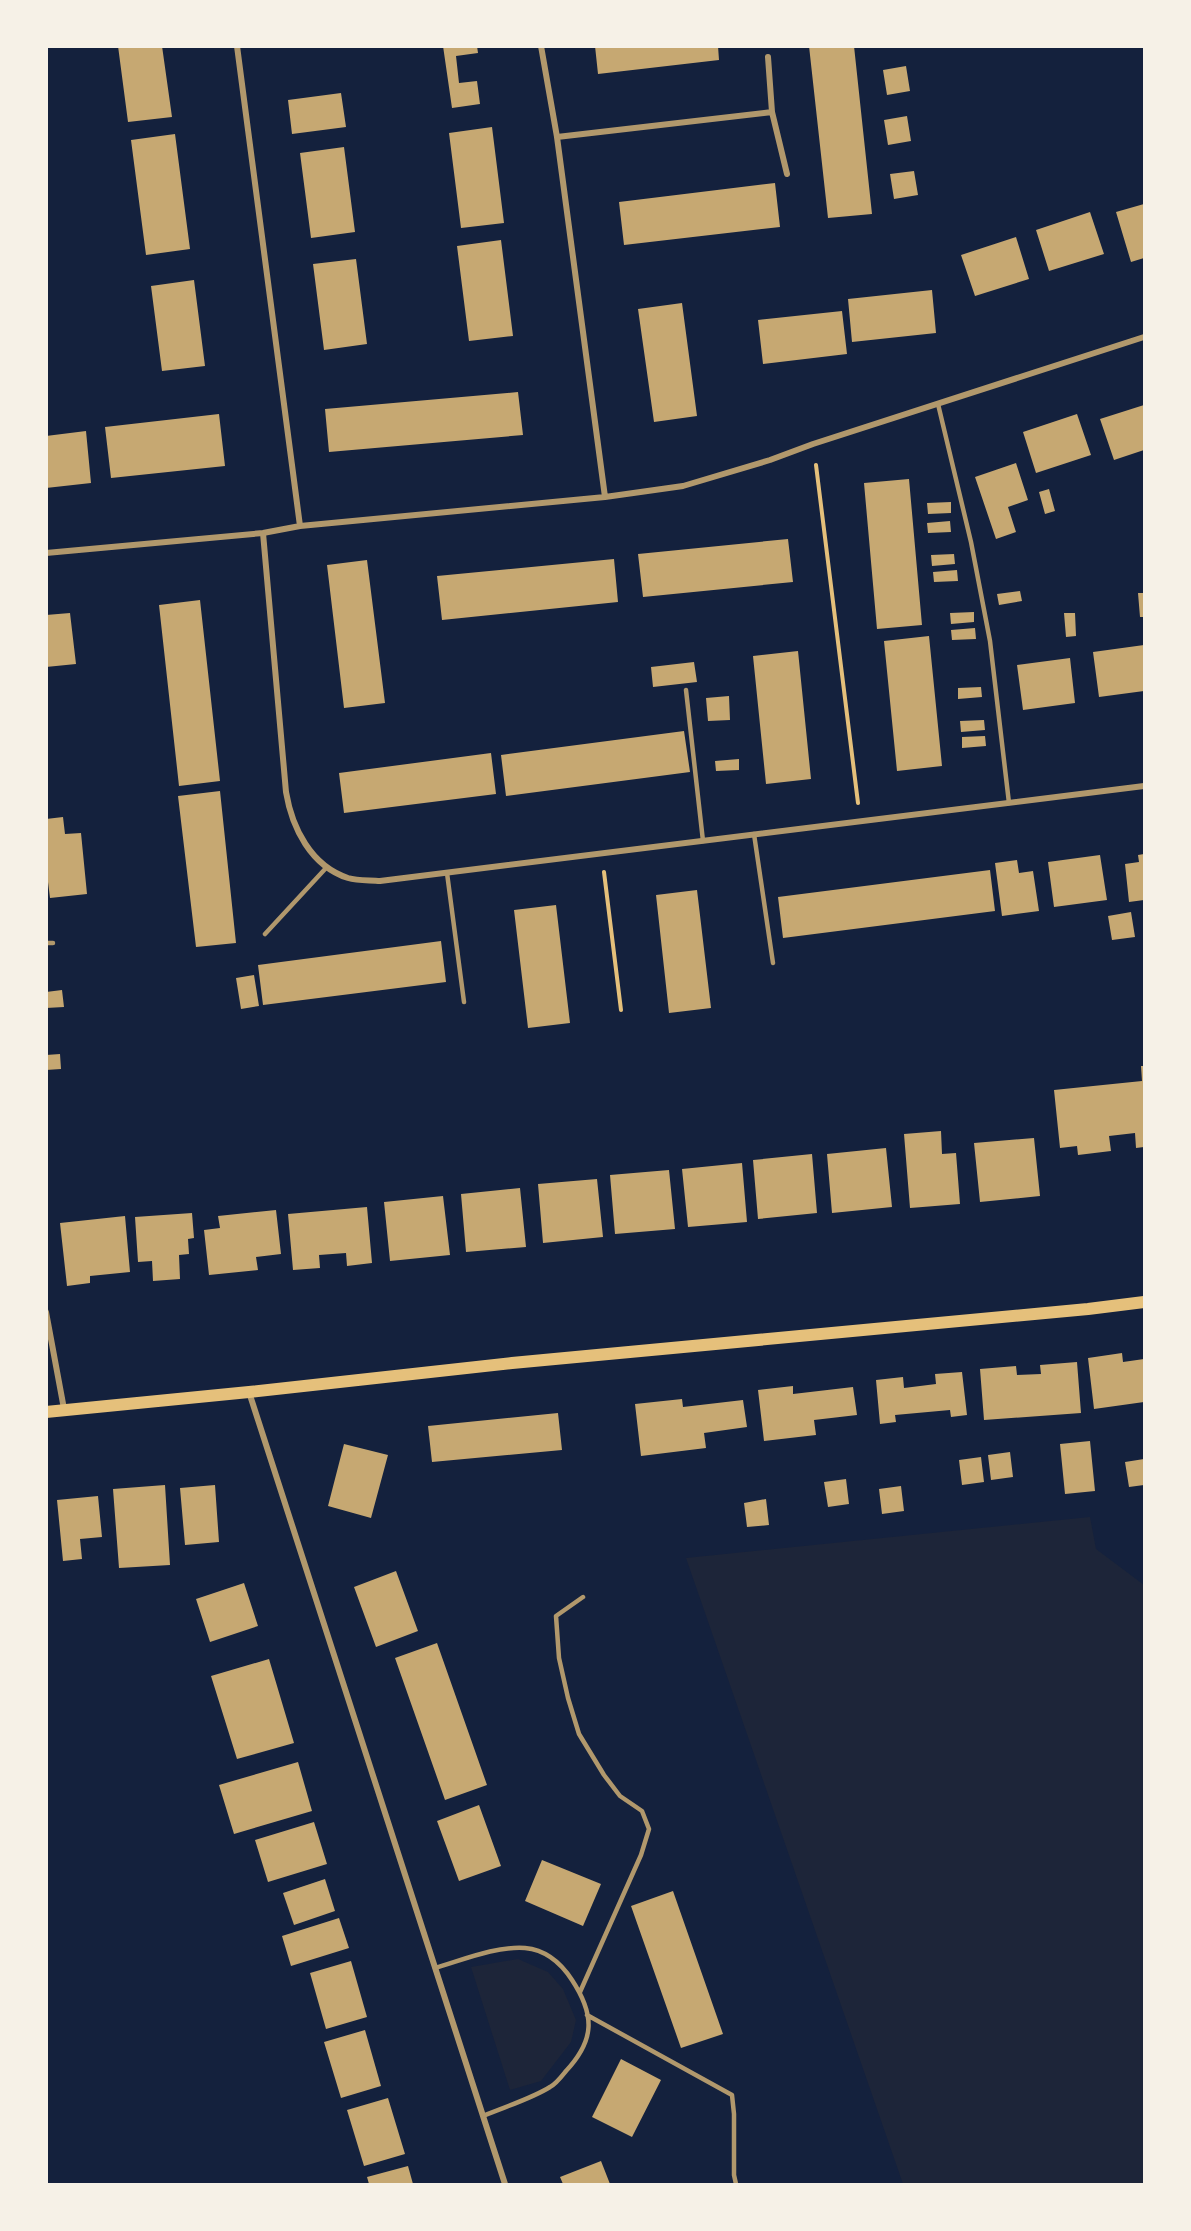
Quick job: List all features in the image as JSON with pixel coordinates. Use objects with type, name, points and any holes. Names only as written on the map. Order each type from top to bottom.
[{"type":"main road","points":[[46,1412],[524,1362],[1077,1311],[1144,1302]]},
{"type":"street","points":[[237,46],[300,526]]},
{"type":"street","points":[[541,46],[557,137],[605,496]]},
{"type":"street","points":[[768,57],[772,112],[788,174]]},
{"type":"street","points":[[557,137],[772,112]]},
{"type":"street","points":[[46,553],[263,533],[300,526],[605,496],[682,486],[770,460],[1144,337]]},
{"type":"street","points":[[263,533],[290,813],[308,848],[326,868],[350,879],[380,881],[1144,786]]},
{"type":"street","points":[[46,1312],[64,1409]]},
{"type":"street","points":[[249,1392],[505,2184]]},
{"type":"lane","points":[[938,404],[971,542],[990,641],[1009,803]]},
{"type":"lane","points":[[686,690],[703,841]]},
{"type":"lane","points":[[754,834],[773,963]]},
{"type":"lane","points":[[265,934],[326,868]]},
{"type":"lane","points":[[447,873],[464,1002]]},
{"type":"lane","points":[[46,943],[53,944]]},
{"type":"lane","points":[[580,1992],[641,1855],[649,1829],[642,1811],[620,1796],[604,1775],[579,1734],[568,1698],[559,1658],[556,1616],[583,1597]]},
{"type":"lane","points":[[435,1968],[486,1954],[525,1948],[542,1953],[562,1965],[580,1992],[587,2008],[587,2042],[577,2059],[552,2087],[483,2116]]},
{"type":"lane","points":[[587,2015],[732,2096],[736,2184]]},
{"type":"path","points":[[813,444],[860,821]]},
{"type":"path","points":[[602,854],[621,1010]]},
{"type":"shaded area","points":[[1090,1517],[1096,1549],[1144,1585],[1144,2184],[903,2184],[686,1558]]},
{"type":"shaded area","points":[[518,1959],[548,1972],[563,1989],[576,2020],[571,2042],[541,2081],[510,2090],[471,1967]]},
{"type":"building","points":[[118,46],[162,46],[172,117],[128,122]]},
{"type":"building","points":[[443,46],[477,46],[478,53],[456,56],[459,83],[477,81],[480,104],[452,108]]},
{"type":"building","points":[[595,46],[718,46],[719,60],[598,74]]},
{"type":"building","points":[[809,46],[854,46],[872,214],[828,218]]},
{"type":"building","points":[[906,66],[910,91],[887,95],[883,70]]},
{"type":"building","points":[[341,93],[346,127],[292,134],[288,100]]},
{"type":"building","points":[[907,116],[911,141],[888,145],[884,120]]},
{"type":"building","points":[[492,127],[504,223],[461,228],[449,133]]},
{"type":"building","points":[[175,134],[190,249],[146,255],[131,140]]},
{"type":"building","points":[[344,147],[355,232],[311,238],[300,153]]},
{"type":"building","points":[[914,171],[918,195],[894,199],[890,174]]},
{"type":"building","points":[[775,183],[780,227],[624,245],[619,202]]},
{"type":"building","points":[[1144,204],[1144,258],[1131,262],[1116,212]]},
{"type":"building","points":[[1090,212],[1104,254],[1049,271],[1036,230]]},
{"type":"building","points":[[1016,237],[1029,279],[975,296],[961,255]]},
{"type":"building","points":[[501,240],[513,336],[469,341],[457,246]]},
{"type":"building","points":[[356,259],[367,344],[324,350],[313,264]]},
{"type":"building","points":[[194,280],[205,366],[162,371],[151,286]]},
{"type":"building","points":[[932,290],[936,333],[852,342],[848,299]]},
{"type":"building","points":[[682,303],[697,416],[654,422],[638,309]]},
{"type":"building","points":[[842,311],[847,354],[763,364],[758,320]]},
{"type":"building","points":[[518,392],[523,435],[329,452],[325,409]]},
{"type":"building","points":[[1144,405],[1144,450],[1114,460],[1100,419]]},
{"type":"building","points":[[219,414],[225,466],[111,478],[105,427]]},
{"type":"building","points":[[1077,414],[1091,455],[1036,473],[1023,432]]},
{"type":"building","points":[[86,431],[91,483],[46,488],[46,436]]},
{"type":"building","points":[[1016,463],[1028,500],[1008,507],[1016,532],[996,539],[975,477]]},
{"type":"building","points":[[909,479],[922,625],[877,629],[864,483]]},
{"type":"building","points":[[1049,489],[1055,511],[1045,514],[1039,492]]},
{"type":"building","points":[[951,502],[951,513],[928,514],[927,503]]},
{"type":"building","points":[[950,521],[951,532],[928,533],[927,523]]},
{"type":"building","points":[[788,539],[793,582],[643,597],[638,554]]},
{"type":"building","points":[[954,554],[955,564],[932,566],[931,555]]},
{"type":"building","points":[[614,559],[618,602],[442,620],[437,576]]},
{"type":"building","points":[[367,560],[385,703],[344,708],[327,565]]},
{"type":"building","points":[[957,570],[958,581],[934,582],[933,572]]},
{"type":"building","points":[[1020,591],[1022,601],[999,605],[997,594]]},
{"type":"building","points":[[1138,593],[1144,593],[1144,617],[1140,617]]},
{"type":"building","points":[[200,600],[220,781],[179,786],[159,605]]},
{"type":"building","points":[[974,612],[974,622],[951,624],[950,613]]},
{"type":"building","points":[[70,613],[76,664],[46,667],[46,615]]},
{"type":"building","points":[[1064,613],[1075,613],[1076,636],[1066,637]]},
{"type":"building","points":[[975,628],[976,639],[952,640],[951,630]]},
{"type":"building","points":[[929,636],[942,766],[897,771],[884,641]]},
{"type":"building","points":[[1144,645],[1144,691],[1099,697],[1093,652]]},
{"type":"building","points":[[798,651],[811,779],[766,784],[753,656]]},
{"type":"building","points":[[1070,658],[1075,703],[1023,710],[1017,665]]},
{"type":"building","points":[[694,662],[697,682],[653,687],[651,667]]},
{"type":"building","points":[[981,687],[982,697],[958,699],[958,688]]},
{"type":"building","points":[[729,696],[730,720],[708,721],[706,698]]},
{"type":"building","points":[[984,720],[985,730],[961,732],[960,721]]},
{"type":"building","points":[[684,731],[690,772],[506,796],[501,755]]},
{"type":"building","points":[[985,736],[986,746],[962,748],[962,737]]},
{"type":"building","points":[[491,753],[496,794],[344,813],[339,773]]},
{"type":"building","points":[[739,759],[739,770],[716,771],[715,761]]},
{"type":"building","points":[[220,791],[236,943],[196,947],[178,796]]},
{"type":"building","points":[[63,817],[65,834],[81,833],[87,894],[50,898],[46,866],[46,819]]},
{"type":"building","points":[[1144,854],[1144,900],[1129,902],[1125,864],[1139,862],[1138,855]]},
{"type":"building","points":[[1100,855],[1107,900],[1054,907],[1048,862]]},
{"type":"building","points":[[1017,860],[1019,873],[1033,871],[1039,911],[1002,916],[995,863]]},
{"type":"building","points":[[990,870],[995,911],[783,938],[778,897]]},
{"type":"building","points":[[697,890],[711,1008],[669,1013],[656,895]]},
{"type":"building","points":[[556,905],[570,1023],[528,1028],[514,910]]},
{"type":"building","points":[[1131,912],[1135,937],[1112,940],[1108,916]]},
{"type":"building","points":[[441,941],[446,982],[263,1005],[258,965]]},
{"type":"building","points":[[254,975],[259,1006],[241,1009],[236,978]]},
{"type":"building","points":[[62,990],[64,1007],[46,1008],[46,992]]},
{"type":"building","points":[[60,1054],[61,1069],[46,1070],[46,1055]]},
{"type":"building","points":[[1141,1066],[1144,1066],[1144,1147],[1136,1148],[1135,1133],[1109,1136],[1111,1151],[1078,1155],[1077,1146],[1060,1148],[1054,1090],[1142,1081]]},
{"type":"building","points":[[941,1131],[942,1154],[956,1153],[960,1204],[910,1208],[904,1134]]},
{"type":"building","points":[[1034,1138],[1040,1196],[980,1202],[974,1143]]},
{"type":"building","points":[[886,1148],[892,1207],[832,1213],[827,1154]]},
{"type":"building","points":[[812,1154],[817,1213],[758,1219],[753,1160]]},
{"type":"building","points":[[742,1163],[747,1222],[688,1227],[682,1169]]},
{"type":"building","points":[[669,1170],[675,1229],[615,1234],[610,1175]]},
{"type":"building","points":[[597,1179],[603,1237],[543,1243],[538,1184]]},
{"type":"building","points":[[520,1188],[526,1247],[466,1252],[461,1194]]},
{"type":"building","points":[[443,1196],[450,1255],[390,1261],[384,1202]]},
{"type":"building","points":[[367,1207],[372,1263],[347,1266],[346,1253],[319,1255],[320,1268],[293,1270],[288,1214]]},
{"type":"building","points":[[276,1210],[281,1254],[256,1257],[258,1270],[209,1275],[204,1230],[220,1228],[218,1216]]},
{"type":"building","points":[[192,1213],[194,1238],[188,1239],[189,1254],[179,1255],[180,1279],[153,1281],[152,1261],[138,1262],[135,1217]]},
{"type":"building","points":[[125,1216],[130,1272],[90,1276],[90,1283],[67,1286],[60,1223]]},
{"type":"building","points":[[1122,1353],[1123,1362],[1144,1359],[1144,1402],[1094,1409],[1088,1358]]},
{"type":"building","points":[[1077,1362],[1081,1413],[984,1420],[980,1369],[1016,1366],[1017,1375],[1041,1374],[1040,1365]]},
{"type":"building","points":[[962,1372],[967,1415],[951,1417],[950,1410],[895,1415],[896,1422],[880,1424],[876,1380],[903,1377],[904,1388],[936,1384],[935,1374]]},
{"type":"building","points":[[793,1386],[793,1394],[853,1387],[857,1415],[814,1420],[816,1435],[764,1441],[758,1390]]},
{"type":"building","points":[[682,1399],[683,1407],[743,1400],[747,1427],[704,1433],[706,1448],[641,1456],[635,1404]]},
{"type":"building","points":[[558,1413],[562,1450],[432,1462],[428,1426]]},
{"type":"building","points":[[1090,1441],[1095,1491],[1065,1494],[1060,1444]]},
{"type":"building","points":[[344,1444],[388,1455],[371,1518],[328,1506]]},
{"type":"building","points":[[1010,1452],[1013,1477],[991,1480],[988,1455]]},
{"type":"building","points":[[981,1457],[984,1482],[962,1485],[959,1460]]},
{"type":"building","points":[[1144,1459],[1144,1485],[1129,1487],[1125,1462]]},
{"type":"building","points":[[846,1479],[849,1504],[828,1507],[824,1482]]},
{"type":"building","points":[[165,1485],[170,1565],[119,1568],[113,1489]]},
{"type":"building","points":[[215,1485],[219,1542],[185,1545],[180,1488]]},
{"type":"building","points":[[901,1486],[904,1511],[882,1514],[879,1489]]},
{"type":"building","points":[[98,1496],[102,1537],[80,1539],[82,1559],[63,1561],[57,1500]]},
{"type":"building","points":[[766,1499],[769,1525],[747,1527],[744,1503]]},
{"type":"building","points":[[396,1571],[418,1631],[376,1647],[354,1587]]},
{"type":"building","points":[[244,1583],[258,1626],[210,1642],[196,1599]]},
{"type":"building","points":[[437,1643],[487,1785],[445,1800],[395,1658]]},
{"type":"building","points":[[269,1659],[294,1743],[237,1759],[211,1676]]},
{"type":"building","points":[[298,1762],[312,1811],[234,1834],[219,1785]]},
{"type":"building","points":[[479,1805],[501,1866],[459,1881],[437,1821]]},
{"type":"building","points":[[314,1822],[327,1864],[268,1882],[255,1840]]},
{"type":"building","points":[[542,1860],[601,1884],[583,1926],[525,1901]]},
{"type":"building","points":[[325,1879],[335,1911],[294,1925],[283,1893]]},
{"type":"building","points":[[673,1891],[723,2034],[681,2048],[631,1906]]},
{"type":"building","points":[[339,1918],[349,1948],[291,1966],[282,1936]]},
{"type":"building","points":[[351,1961],[367,2017],[326,2029],[310,1973]]},
{"type":"building","points":[[365,2030],[381,2086],[341,2098],[324,2042]]},
{"type":"building","points":[[621,2059],[661,2080],[632,2137],[592,2117]]},
{"type":"building","points":[[388,2098],[405,2154],[364,2166],[347,2110]]},
{"type":"building","points":[[601,2161],[610,2184],[563,2184],[560,2177]]},
{"type":"building","points":[[408,2166],[413,2184],[369,2184],[367,2177]]}]
